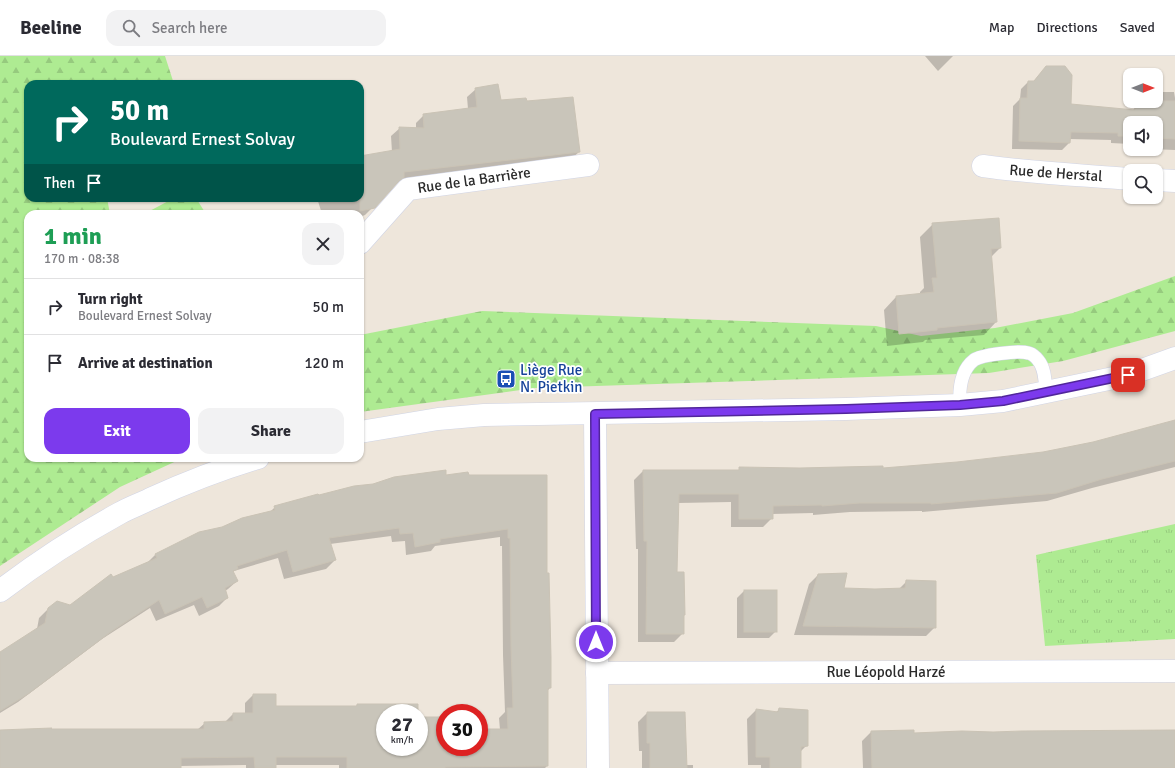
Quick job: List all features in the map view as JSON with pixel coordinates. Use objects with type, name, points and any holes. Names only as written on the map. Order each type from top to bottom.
[{"type":"street","name":"Rue de la Barrière","points":[[364,238],[408,189],[588,165]]},
{"type":"street","name":"Rue de Herstal","points":[[983,166],[1008,170],[1123,178]]},
{"type":"street","points":[[1163,180],[1175,181]]},
{"type":"street","points":[[364,431],[438,419],[468,417],[960,405],[1003,401],[1128,375],[1175,358]]},
{"type":"street","points":[[595,414],[598,768]]},
{"type":"street","points":[[0,591],[57,551],[121,512],[176,487],[246,462]]},
{"type":"street","name":"Rue Léopold Harzé","points":[[597,673],[1175,670]]},
{"type":"lane","points":[[960,405],[960,385],[964,372],[974,360],[985,355],[1028,352],[1037,359],[1042,368],[1045,378],[1046,392]]},
{"type":"green space","points":[[0,56],[165,56],[173,80],[24,80],[24,202],[108,202],[109,210],[24,210],[24,462],[174,462],[120,487],[0,566]]},
{"type":"green space","points":[[166,202],[198,202],[204,210],[152,210]]},
{"type":"green space","points":[[1175,276],[1175,331],[1063,361],[989,373],[535,388],[364,411],[364,334],[482,311],[876,326],[921,336],[995,328],[1073,313]]},
{"type":"green space","points":[[1175,524],[1175,639],[1045,646],[1036,555]]},
{"type":"building","points":[[1046,66],[1065,66],[1072,75],[1071,104],[1135,110],[1135,108],[1163,108],[1163,101],[1175,101],[1175,139],[1163,138],[1163,116],[1123,116],[1123,136],[1118,136],[1118,133],[1071,132],[1070,143],[1019,141],[1020,98],[1027,98],[1028,81],[1034,81]]},
{"type":"building","points":[[498,84],[501,100],[526,98],[527,101],[573,97],[580,152],[404,172],[404,178],[399,181],[375,208],[360,210],[360,202],[364,202],[364,155],[400,149],[399,127],[424,128],[423,114],[477,107],[475,88]]},
{"type":"building","points":[[999,218],[1001,248],[991,249],[997,322],[937,328],[937,330],[899,334],[896,296],[934,292],[932,278],[937,278],[932,223]]},
{"type":"building","points":[[1175,420],[1175,461],[1102,479],[1057,493],[931,504],[860,503],[822,506],[773,506],[773,519],[739,519],[739,494],[679,494],[677,572],[684,572],[684,634],[646,634],[647,541],[644,541],[643,470],[739,470],[739,467],[800,468],[883,466],[883,468],[957,462],[1043,452],[1093,442]]},
{"type":"building","points":[[446,470],[446,475],[468,472],[469,475],[547,475],[547,573],[549,573],[551,658],[551,688],[548,688],[548,766],[347,768],[347,757],[276,757],[276,768],[255,768],[254,757],[181,758],[181,768],[0,768],[0,730],[52,728],[51,729],[204,729],[204,722],[233,721],[233,713],[253,713],[253,694],[276,694],[276,706],[357,706],[357,704],[376,704],[376,756],[428,756],[428,717],[436,717],[436,756],[488,756],[488,729],[508,729],[507,708],[513,708],[510,538],[508,538],[508,529],[440,539],[440,542],[415,547],[413,533],[400,534],[399,528],[329,538],[336,560],[293,572],[287,550],[237,566],[238,569],[233,571],[238,581],[225,588],[228,598],[207,608],[202,597],[165,614],[159,600],[112,631],[28,694],[0,711],[0,652],[45,623],[48,608],[57,601],[70,605],[111,574],[113,577],[157,558],[155,554],[199,532],[222,527],[242,518],[275,510],[274,506],[354,486],[373,484],[394,477]]},
{"type":"building","points":[[847,573],[844,588],[905,588],[906,580],[936,581],[936,628],[803,626],[818,574]]},
{"type":"building","points":[[744,590],[777,590],[777,632],[744,632]]},
{"type":"building","points":[[779,708],[808,710],[808,746],[801,747],[801,768],[770,768],[770,757],[756,757],[756,709],[778,712]]},
{"type":"building","points":[[647,712],[685,712],[687,768],[650,768],[650,743],[647,743]]},
{"type":"building","points":[[914,730],[914,733],[962,731],[1175,730],[1175,768],[872,768],[871,731]]},
{"type":"place","name":"Liège Rue N. Pietkin","points":[[506,379]]},
{"type":"route","points":[[596,642],[595,414],[960,405],[1003,401],[1128,375]]}]
